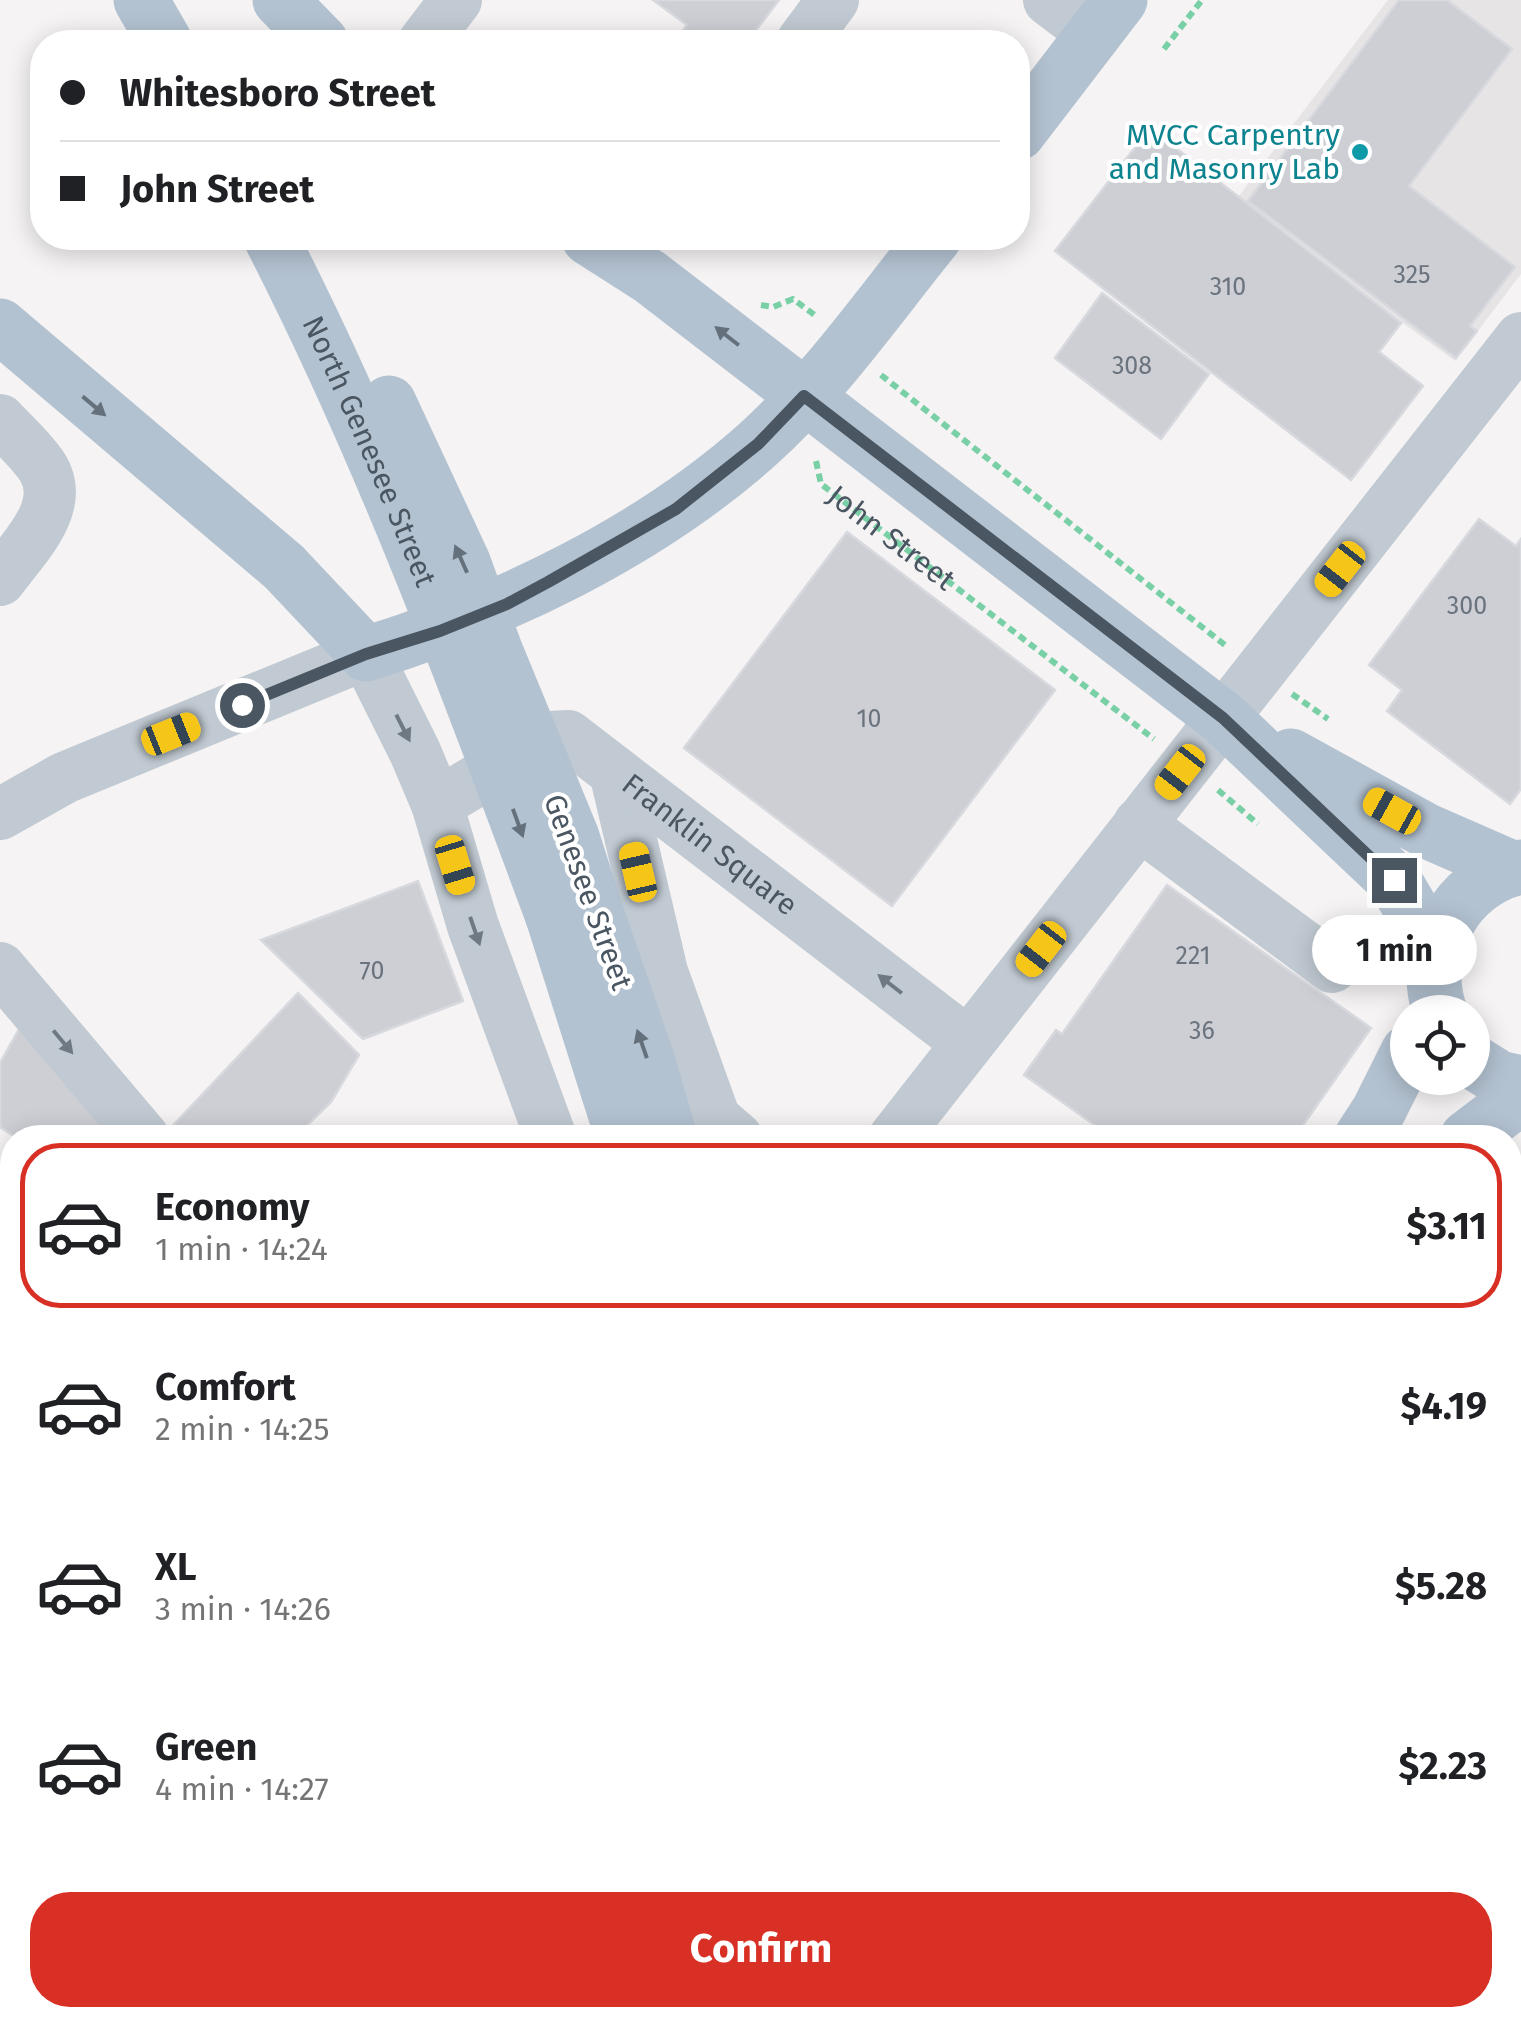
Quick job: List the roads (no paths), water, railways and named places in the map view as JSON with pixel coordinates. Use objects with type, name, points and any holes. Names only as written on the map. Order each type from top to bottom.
[{"type":"main road","points":[[141,0],[159,30]]},
{"type":"main road","points":[[183,0],[200,30]]},
{"type":"main road","points":[[280,0],[309,30]]},
{"type":"main road","points":[[1030,117],[1107,17]]},
{"type":"main road","name":"North Genesee Street","points":[[277,250],[430,588],[487,640]]},
{"type":"main road","name":"North Genesee Street","points":[[317,250],[463,562],[487,640]]},
{"type":"main road","points":[[608,250],[650,277],[804,396]]},
{"type":"main road","points":[[0,326],[284,567],[366,654],[440,631],[487,640],[676,509],[758,444],[804,396],[924,250]]},
{"type":"main road","name":"John Street","points":[[804,396],[1223,718],[1394,880],[1420,924],[1432,995]]},
{"type":"main road","name":"Genesee Street","points":[[487,640],[572,837],[573,912],[620,1125]]},
{"type":"main road","name":"John Street","points":[[1223,718],[1427,831],[1517,868]]},
{"type":"main road","points":[[1433,995],[1440,938],[1456,907],[1482,884],[1517,868]]},
{"type":"main road","name":"Genesee Street","points":[[573,912],[649,1065],[666,1125]]},
{"type":"main road","points":[[1490,1072],[1521,1084]]},
{"type":"main road","points":[[1369,1125],[1390,1088]]},
{"type":"main road","points":[[1484,1125],[1521,1097]]},
{"type":"street","points":[[433,30],[456,0]]},
{"type":"street","points":[[811,30],[833,0]]},
{"type":"street","points":[[1049,0],[1107,17]]},
{"type":"street","points":[[904,1125],[1521,338]]},
{"type":"street","points":[[0,420],[44,469],[51,493],[48,512],[0,580]]},
{"type":"street","points":[[0,814],[64,778],[366,654],[437,804],[473,926],[546,1125]]},
{"type":"street","name":"Franklin Square","points":[[437,804],[550,737],[568,736],[968,1043]]},
{"type":"street","points":[[615,772],[662,972],[715,1118],[723,1125]]},
{"type":"street","points":[[1139,824],[1332,967]]},
{"type":"street","points":[[0,968],[133,1125]]},
{"type":"place","name":"MVCC Carpentry and Masonry Lab","points":[[1360,152]]}]
